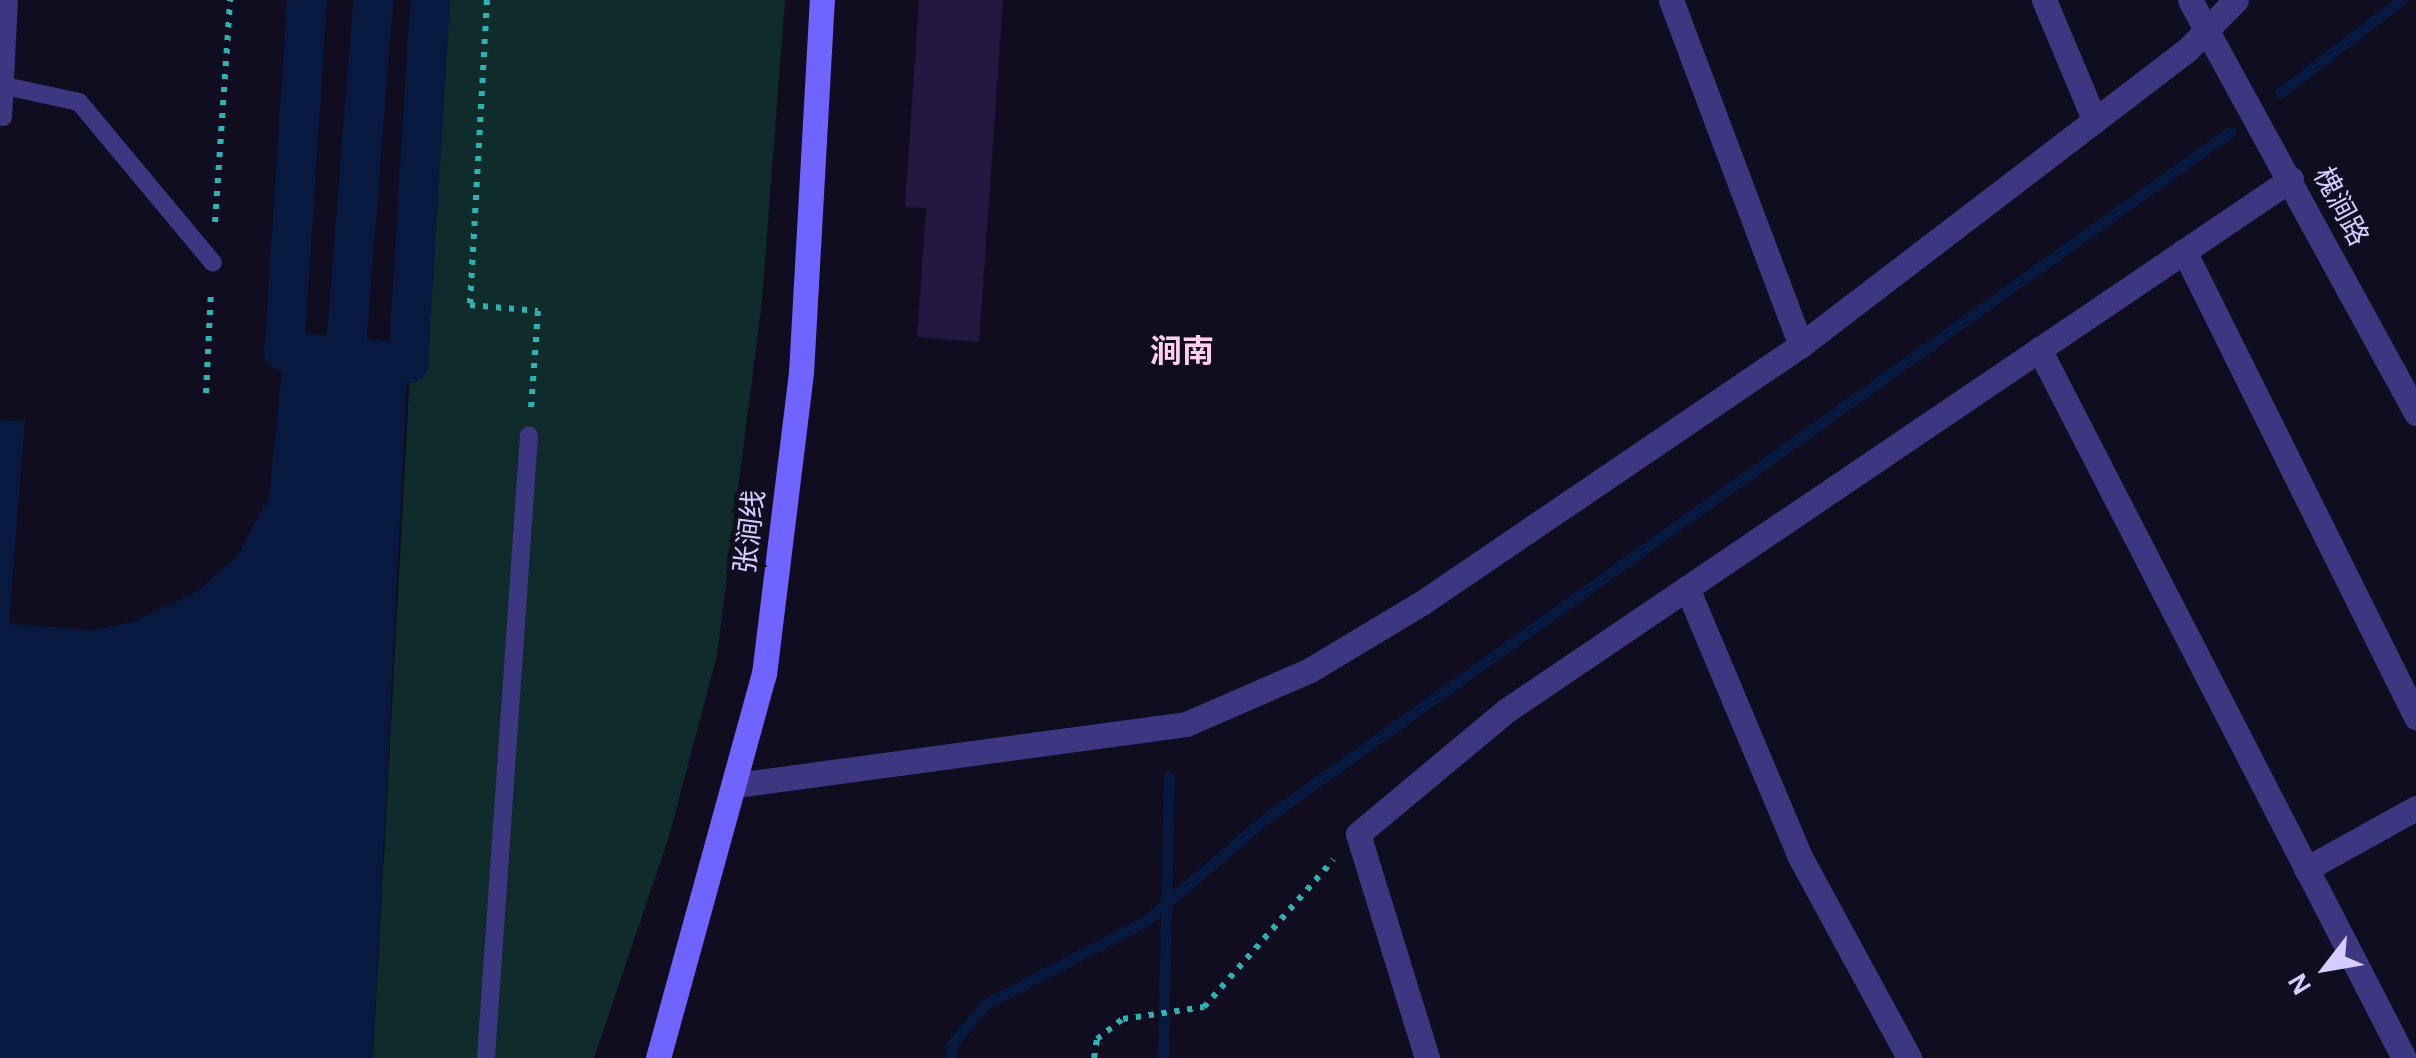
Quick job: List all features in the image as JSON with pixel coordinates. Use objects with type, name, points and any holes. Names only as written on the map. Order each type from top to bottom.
[{"type":"main road","name":"张涧线","points":[[658,1058],[764,674],[801,373],[822,0]]},
{"type":"street","points":[[1671,0],[1801,344]]},
{"type":"street","points":[[2044,0],[2094,120]]},
{"type":"street","name":"槐涧路","points":[[2190,0],[2205,34],[2221,50],[2416,413]]},
{"type":"street","points":[[736,786],[1186,724],[1310,670],[1422,602],[1801,344],[2205,34],[2236,0]]},
{"type":"street","points":[[1427,1058],[1358,834],[1507,710],[2291,179]]},
{"type":"street","points":[[2184,251],[2416,716]]},
{"type":"street","points":[[2039,349],[2404,1058]]},
{"type":"street","points":[[1687,588],[1800,855],[1909,1058]]},
{"type":"street","points":[[2306,869],[2416,808]]},
{"type":"lane","points":[[4,117],[9,0]]},
{"type":"lane","points":[[5,86],[79,102],[212,262]]},
{"type":"lane","points":[[486,1058],[529,435]]},
{"type":"path","points":[[206,393],[230,0]]},
{"type":"path","points":[[487,0],[470,305],[538,311],[529,435]]},
{"type":"path","points":[[1094,1058],[1097,1039],[1123,1019],[1168,1016],[1204,1006],[1358,834]]},
{"type":"green space","points":[[430,0],[785,0],[762,300],[717,655],[668,840],[594,1058],[373,1058]]},
{"type":"water","points":[[284,351],[408,363],[373,1058],[0,1058],[0,420],[25,421],[9,624],[93,630],[132,622],[196,592],[237,556],[269,497]]},
{"type":"building","points":[[919,0],[1003,0],[979,342],[917,337],[926,208],[905,207]]},
{"type":"waterway","points":[[307,0],[284,351],[408,363],[430,0]]},
{"type":"waterway","points":[[341,410],[373,0]]},
{"type":"waterway","points":[[2280,93],[2401,0]]},
{"type":"waterway","points":[[951,1058],[951,1046],[984,1005],[1147,920],[1265,819],[2230,132]]},
{"type":"waterway","points":[[1163,1058],[1169,777]]},
{"type":"district","name":"涧南","points":[[1182,352]]}]
